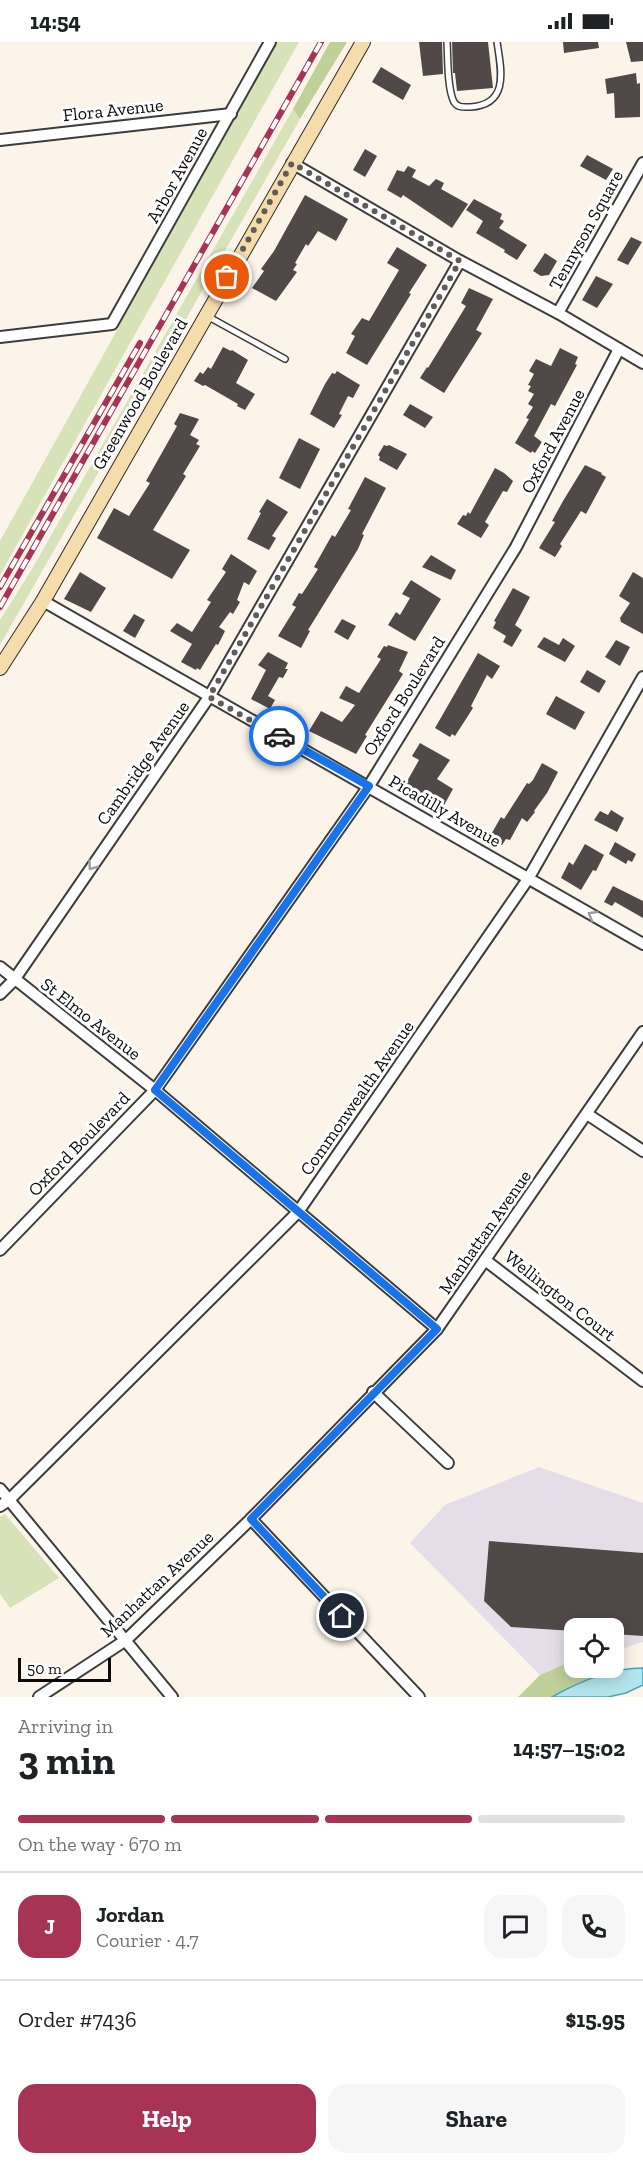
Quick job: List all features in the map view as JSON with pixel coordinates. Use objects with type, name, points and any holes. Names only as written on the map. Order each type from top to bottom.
[{"type":"street","name":"Arbor Avenue","points":[[0,337],[112,324],[270,42]]},
{"type":"street","name":"Greenwood Boulevard","points":[[0,668],[43,601],[363,42]]},
{"type":"street","name":"Flora Avenue","points":[[0,140],[231,114]]},
{"type":"street","points":[[292,163],[460,261],[643,363]]},
{"type":"street","name":"Tennyson Square","points":[[558,314],[643,163]]},
{"type":"street","name":"Cambridge Avenue","points":[[0,994],[14,980],[209,697],[460,261]]},
{"type":"street","name":"Oxford Avenue","points":[[516,547],[619,349]]},
{"type":"street","name":"Oxford Boulevard","points":[[0,1250],[155,1090],[369,786],[516,547]]},
{"type":"street","name":"Picadilly Avenue","points":[[43,601],[643,944]]},
{"type":"street","name":"Commonwealth Avenue","points":[[5,1503],[298,1212],[528,879],[643,677]]},
{"type":"street","name":"St Elmo Avenue","points":[[0,968],[155,1090],[437,1329]]},
{"type":"street","name":"Manhattan Avenue","points":[[39,1697],[126,1640],[251,1519],[437,1329],[643,1032]]},
{"type":"street","points":[[587,1114],[643,1151]]},
{"type":"street","name":"Wellington Court","points":[[485,1260],[643,1382]]},
{"type":"street","points":[[373,1392],[448,1463]]},
{"type":"street","points":[[0,1489],[5,1503],[126,1640],[172,1697]]},
{"type":"street","points":[[251,1519],[419,1697]]},
{"type":"lane","points":[[447,42],[452,94],[455,104],[461,108],[478,106],[496,95],[500,87],[501,73],[497,42]]},
{"type":"lane","points":[[206,315],[285,359]]},
{"type":"shaded area","points":[[539,1467],[643,1503],[643,1642],[624,1648],[624,1618],[564,1618],[564,1664],[540,1675],[410,1543],[445,1505]]},
{"type":"green space","points":[[277,42],[299,42],[0,575],[0,541]]},
{"type":"green space","points":[[330,42],[347,42],[300,119],[293,109]]},
{"type":"green space","points":[[293,109],[300,119],[0,645],[0,620],[32,569]]},
{"type":"green space","points":[[5,1514],[59,1578],[10,1608],[0,1594],[0,1517]]},
{"type":"green space","points":[[564,1664],[564,1678],[591,1678],[552,1697],[518,1697],[540,1675]]},
{"type":"water","points":[[643,1668],[643,1685],[626,1693],[608,1697],[552,1697],[592,1678],[624,1678],[624,1670]]},
{"type":"building","points":[[419,42],[442,42],[443,74],[423,76]]},
{"type":"building","points":[[452,42],[488,42],[493,88],[457,91],[455,73],[453,73]]},
{"type":"building","points":[[563,42],[598,42],[599,48],[564,53]]},
{"type":"building","points":[[626,42],[643,42],[643,61],[631,62]]},
{"type":"building","points":[[381,67],[411,85],[403,100],[372,82]]},
{"type":"building","points":[[636,73],[637,84],[640,83],[640,117],[615,118],[614,93],[607,94],[605,79]]},
{"type":"building","points":[[365,149],[377,156],[365,177],[353,170]]},
{"type":"building","points":[[587,155],[613,169],[606,180],[580,166]]},
{"type":"building","points":[[408,166],[416,170],[412,177],[429,186],[436,179],[444,183],[441,189],[468,204],[452,228],[403,195],[401,198],[387,190],[397,170],[404,172]]},
{"type":"building","points":[[305,195],[348,219],[336,241],[318,231],[308,246],[306,244],[295,263],[297,264],[293,270],[297,272],[276,301],[252,288],[264,271],[261,269],[274,251]]},
{"type":"building","points":[[474,199],[502,214],[500,219],[504,221],[499,228],[527,245],[517,260],[476,233],[483,221],[466,210]]},
{"type":"building","points":[[631,237],[642,242],[628,265],[617,260]]},
{"type":"building","points":[[397,247],[427,265],[367,365],[346,353],[355,336],[351,334],[362,318],[369,321],[399,270],[387,263]]},
{"type":"building","points":[[545,253],[557,261],[549,275],[541,276],[533,271]]},
{"type":"building","points":[[596,276],[613,284],[597,308],[582,300]]},
{"type":"building","points":[[469,288],[493,299],[476,330],[482,333],[444,393],[420,378],[466,306],[461,303]]},
{"type":"building","points":[[223,347],[248,360],[236,383],[255,394],[245,410],[205,385],[194,381],[200,372],[203,374],[208,367],[211,369]]},
{"type":"building","points":[[560,348],[578,357],[575,364],[577,365],[555,406],[551,404],[534,436],[542,442],[535,453],[532,451],[531,453],[515,443],[533,407],[528,404],[534,394],[528,391],[531,386],[528,385],[534,374],[529,371],[536,359],[551,366]]},
{"type":"building","points":[[337,371],[360,385],[353,398],[348,396],[339,414],[342,415],[334,428],[310,414],[325,384],[332,373],[335,374]]},
{"type":"building","points":[[410,404],[433,417],[425,428],[403,415]]},
{"type":"building","points":[[180,413],[199,419],[190,435],[199,440],[196,444],[200,446],[183,474],[186,476],[153,530],[190,550],[172,579],[97,538],[114,508],[129,516],[150,483],[146,481],[177,426],[174,424]]},
{"type":"building","points":[[299,438],[320,449],[300,489],[279,478]]},
{"type":"building","points":[[384,445],[389,445],[407,454],[397,470],[379,460],[378,455]]},
{"type":"building","points":[[585,465],[606,477],[586,514],[581,511],[560,544],[562,546],[555,557],[539,548]]},
{"type":"building","points":[[495,468],[513,481],[507,492],[503,491],[485,522],[489,525],[481,538],[457,524],[463,515],[466,516],[468,512],[470,514]]},
{"type":"building","points":[[365,477],[386,488],[362,534],[364,535],[358,549],[308,630],[310,631],[301,648],[278,636],[296,607],[292,605],[299,593],[302,594],[318,569],[314,567],[332,535],[335,537],[351,510],[348,509]]},
{"type":"building","points":[[267,499],[288,512],[272,536],[276,538],[269,550],[247,539]]},
{"type":"building","points":[[231,554],[257,571],[249,585],[244,582],[237,600],[240,602],[233,614],[230,612],[219,627],[225,631],[218,645],[216,644],[200,670],[197,668],[196,670],[181,662],[192,644],[170,631],[177,623],[192,632],[211,602],[207,600],[226,572],[222,569]]},
{"type":"building","points":[[431,555],[456,570],[451,580],[422,567]]},
{"type":"building","points":[[80,572],[106,588],[91,612],[64,599]]},
{"type":"building","points":[[633,572],[643,578],[643,634],[621,622],[620,618],[630,603],[619,596]]},
{"type":"building","points":[[411,580],[441,599],[415,641],[388,625],[396,612],[400,615],[410,598],[402,594]]},
{"type":"building","points":[[513,588],[530,597],[515,625],[522,630],[512,647],[503,642],[506,636],[493,628],[496,622],[494,621]]},
{"type":"building","points":[[134,614],[145,620],[135,638],[123,631]]},
{"type":"building","points":[[342,619],[356,626],[348,640],[334,632]]},
{"type":"building","points":[[544,637],[559,645],[563,638],[575,646],[565,662],[537,647]]},
{"type":"building","points":[[616,640],[630,647],[620,666],[605,657]]},
{"type":"building","points":[[388,645],[408,652],[399,671],[403,674],[365,735],[367,736],[356,754],[309,731],[321,711],[342,722],[355,705],[339,698],[346,686],[359,693],[381,659],[377,657],[384,646]]},
{"type":"building","points":[[268,652],[288,663],[285,669],[288,669],[283,678],[279,677],[268,696],[275,700],[270,709],[251,699],[266,670],[258,665]]},
{"type":"building","points":[[478,653],[500,666],[492,679],[487,675],[471,706],[473,708],[455,736],[452,734],[450,737],[435,728]]},
{"type":"building","points":[[587,670],[606,681],[599,693],[580,682]]},
{"type":"building","points":[[556,696],[585,712],[575,730],[546,714]]},
{"type":"building","points":[[420,743],[450,760],[437,779],[453,789],[443,807],[405,785],[419,760],[412,756]]},
{"type":"building","points":[[542,763],[558,772],[535,812],[527,822],[522,818],[510,840],[506,839],[502,845],[489,838],[501,817],[504,819],[527,783],[533,780]]},
{"type":"building","points":[[611,810],[624,818],[617,832],[594,820],[600,811],[608,815]]},
{"type":"building","points":[[615,842],[636,854],[632,862],[628,860],[626,864],[609,854]]},
{"type":"building","points":[[585,844],[604,855],[596,871],[593,870],[581,890],[561,878],[569,862],[573,865]]},
{"type":"building","points":[[613,886],[643,901],[643,918],[615,902],[612,906],[604,902]]},
{"type":"building","points":[[489,1541],[643,1553],[643,1636],[624,1635],[624,1618],[564,1618],[564,1630],[511,1627],[484,1601]]},
{"type":"railway","points":[[0,607],[321,42]]},
{"type":"railway","points":[[0,587],[140,343]]},
{"type":"way so far","points":[[227,277],[292,163],[460,261],[209,697],[279,736]]},
{"type":"route","points":[[279,736],[369,786],[155,1090],[437,1329],[251,1519],[342,1616]]}]
